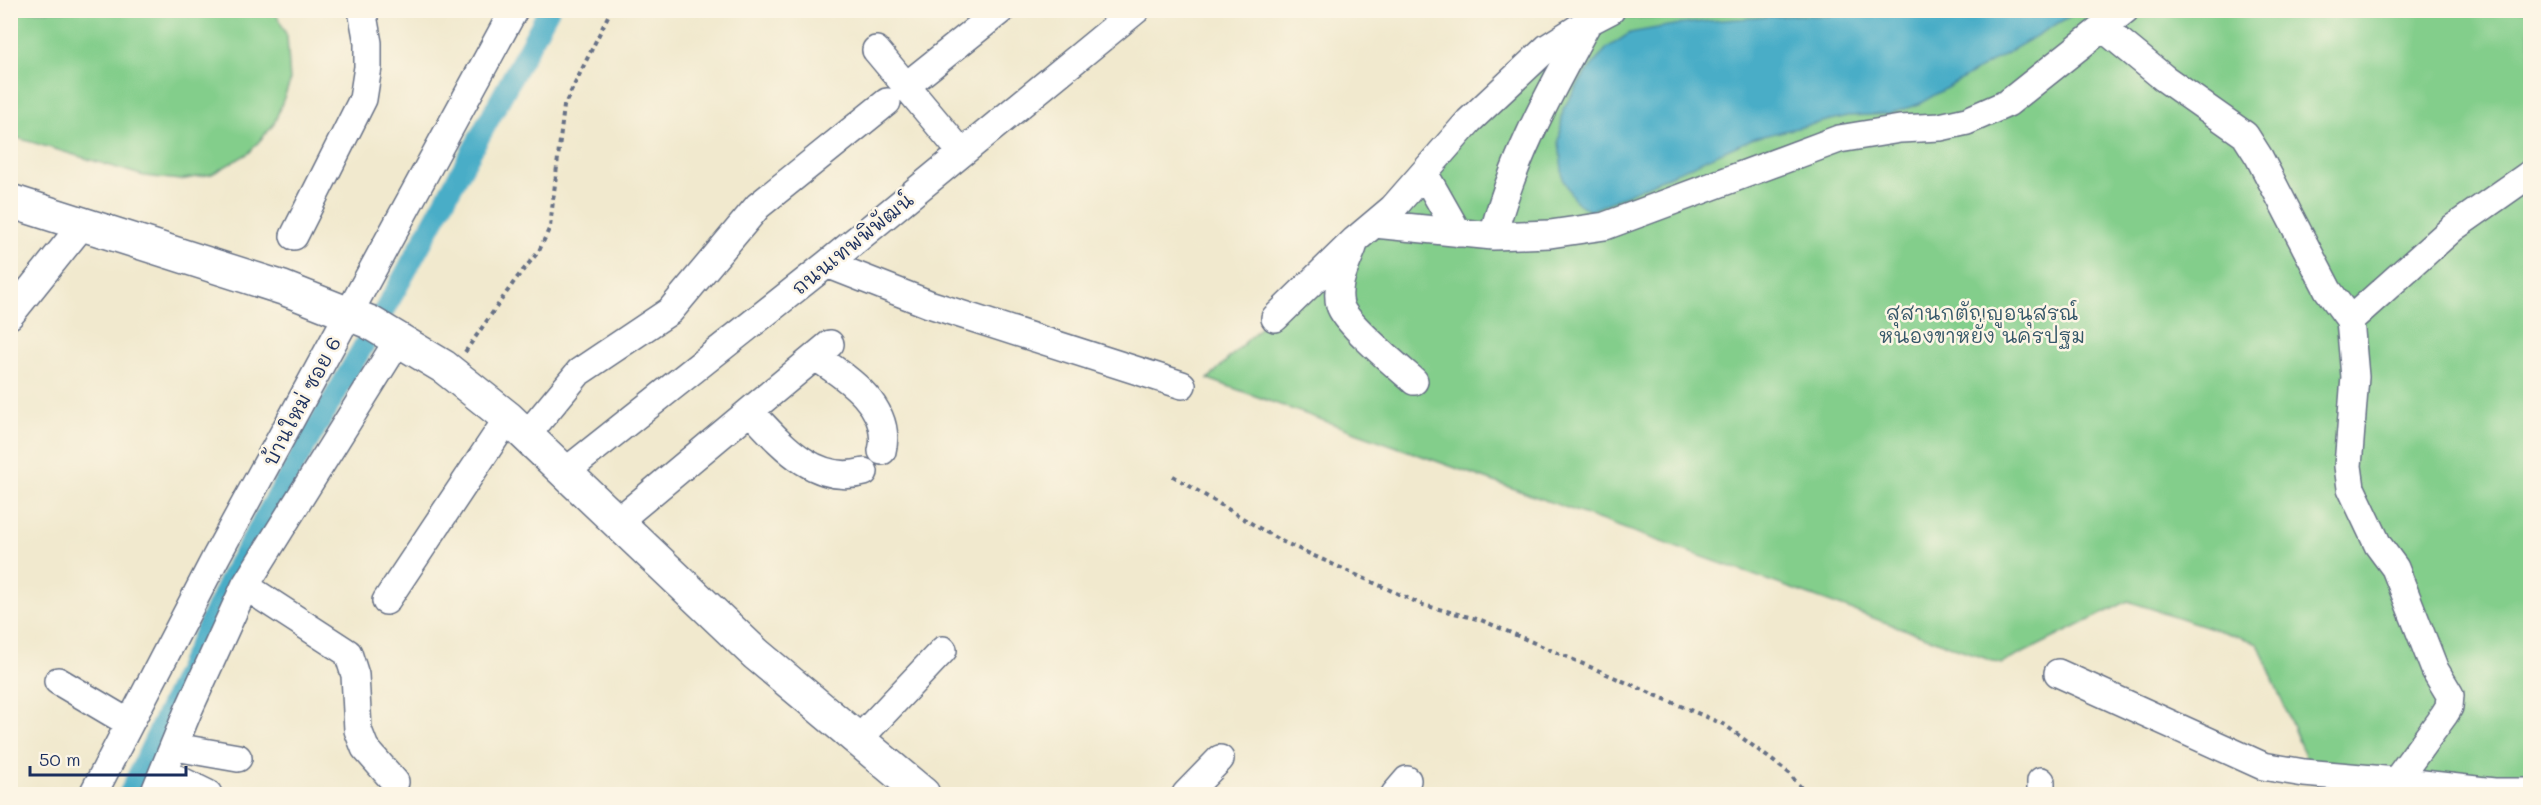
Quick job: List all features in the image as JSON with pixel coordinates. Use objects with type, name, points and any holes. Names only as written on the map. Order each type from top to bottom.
[{"type":"main road","points":[[10,201],[283,288],[375,326],[450,372],[517,427],[756,654],[918,793]]},
{"type":"street","points":[[294,236],[363,99],[368,67],[368,43],[362,10]]},
{"type":"street","name":"บ้านใหม่ ซอย 6","points":[[93,795],[129,723],[375,326],[514,10]]},
{"type":"street","points":[[387,601],[517,427],[596,358],[670,311],[758,206],[1002,10]]},
{"type":"street","name":"ถนนเทพพิพัฒน์","points":[[565,472],[827,264],[1136,10]]},
{"type":"street","points":[[1365,232],[1458,232],[1493,236],[1550,234],[1605,226],[1839,139],[1900,129],[1940,127],[1967,121],[2008,103],[2125,10]]},
{"type":"street","points":[[1493,236],[1505,188],[1538,114],[1599,16]]},
{"type":"street","points":[[1275,318],[1393,208],[1469,121],[1547,48],[1599,16]]},
{"type":"street","points":[[2102,27],[2164,78],[2245,135],[2259,157],[2328,290],[2350,321],[2355,377],[2348,466],[2351,488],[2378,545],[2395,568],[2435,670],[2450,695],[2449,707],[2445,715],[2396,781]]},
{"type":"street","points":[[876,50],[897,94],[962,153]]},
{"type":"street","points":[[1424,173],[1458,232]]},
{"type":"street","points":[[2350,321],[2453,228],[2530,174]]},
{"type":"street","points":[[10,315],[83,224]]},
{"type":"street","points":[[1365,232],[1341,277],[1340,306],[1349,320],[1414,381]]},
{"type":"street","points":[[827,264],[929,304],[1182,385]]},
{"type":"street","points":[[208,795],[159,784],[210,660],[375,326]]},
{"type":"street","points":[[618,521],[824,351],[870,402],[881,422],[885,441],[882,451]]},
{"type":"street","points":[[750,411],[780,444],[798,458],[823,472],[841,476],[864,471]]},
{"type":"street","points":[[245,586],[348,653],[355,675],[358,730],[365,748],[395,782]]},
{"type":"street","points":[[858,740],[943,650]]},
{"type":"street","points":[[2058,673],[2263,766],[2304,773],[2494,792],[2530,792]]},
{"type":"street","points":[[58,681],[129,723]]},
{"type":"street","points":[[175,747],[238,758]]},
{"type":"street","points":[[1186,795],[1220,759]]},
{"type":"path","points":[[450,372],[516,279],[539,251],[550,227],[564,106],[611,10]]},
{"type":"path","points":[[1173,476],[1279,540],[1423,605],[1481,620],[1725,725],[1789,773],[1806,795]]},
{"type":"green space","name":"สุสานกตัญญูอนุสรณ์ หนองขาหยั่ง นครปฐม","points":[[1776,10],[2530,11],[2530,794],[2309,766],[2258,643],[2128,601],[2001,664],[1208,379],[1479,111],[1614,19]]},
{"type":"green space","points":[[10,11],[275,11],[287,36],[290,82],[274,124],[249,153],[212,174],[180,180],[144,176],[11,136]]},
{"type":"water","points":[[1864,10],[2079,11],[1919,104],[1889,114],[1848,116],[1754,138],[1590,211],[1575,201],[1563,179],[1559,142],[1563,109],[1585,74],[1607,48],[1630,33],[1668,26],[1798,15],[1828,16]]},
{"type":"waterway","points":[[129,794],[233,572],[397,288],[549,10]]}]
